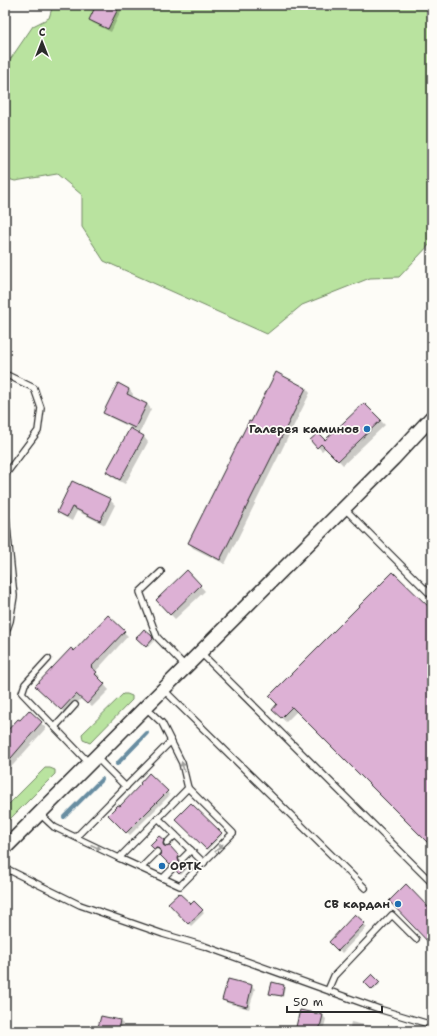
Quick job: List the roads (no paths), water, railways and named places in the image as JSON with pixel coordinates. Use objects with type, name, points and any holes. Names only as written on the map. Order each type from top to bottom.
[{"type":"street","points":[[5,848],[394,459],[432,417]]},
{"type":"lane","points":[[5,374],[34,388],[41,408],[38,431],[5,475]]},
{"type":"lane","points":[[5,507],[14,596],[10,621],[5,635]]},
{"type":"lane","points":[[344,508],[432,596]]},
{"type":"lane","points":[[161,572],[140,592],[157,637],[186,666]]},
{"type":"lane","points":[[200,652],[432,883]]},
{"type":"lane","points":[[48,659],[25,684],[22,693],[55,727],[92,760],[126,787]]},
{"type":"lane","points":[[163,689],[365,888]]},
{"type":"lane","points":[[55,727],[75,705]]},
{"type":"lane","points":[[39,813],[54,827],[180,886],[204,863],[233,833],[188,788],[182,763],[162,723],[145,707]]},
{"type":"lane","points":[[76,837],[171,741]]},
{"type":"lane","points":[[119,858],[188,788]]},
{"type":"lane","points":[[158,818],[204,863]]},
{"type":"lane","points":[[167,843],[175,835]]},
{"type":"lane","points":[[182,859],[191,850]]},
{"type":"lane","points":[[141,868],[157,852]]},
{"type":"lane","points":[[5,868],[80,904],[163,934],[204,946],[382,1010],[432,1025]]},
{"type":"lane","points":[[163,878],[173,868]]},
{"type":"lane","points":[[328,990],[334,976],[392,915],[416,939]]},
{"type":"waterway","points":[[117,764],[147,733]]},
{"type":"waterway","points":[[64,817],[102,779]]},
{"type":"place","name":"Галерея каминов","points":[[367,429]]},
{"type":"place","name":"ОРТК","points":[[162,866]]},
{"type":"place","name":"СВ кардан","points":[[398,904]]}]
